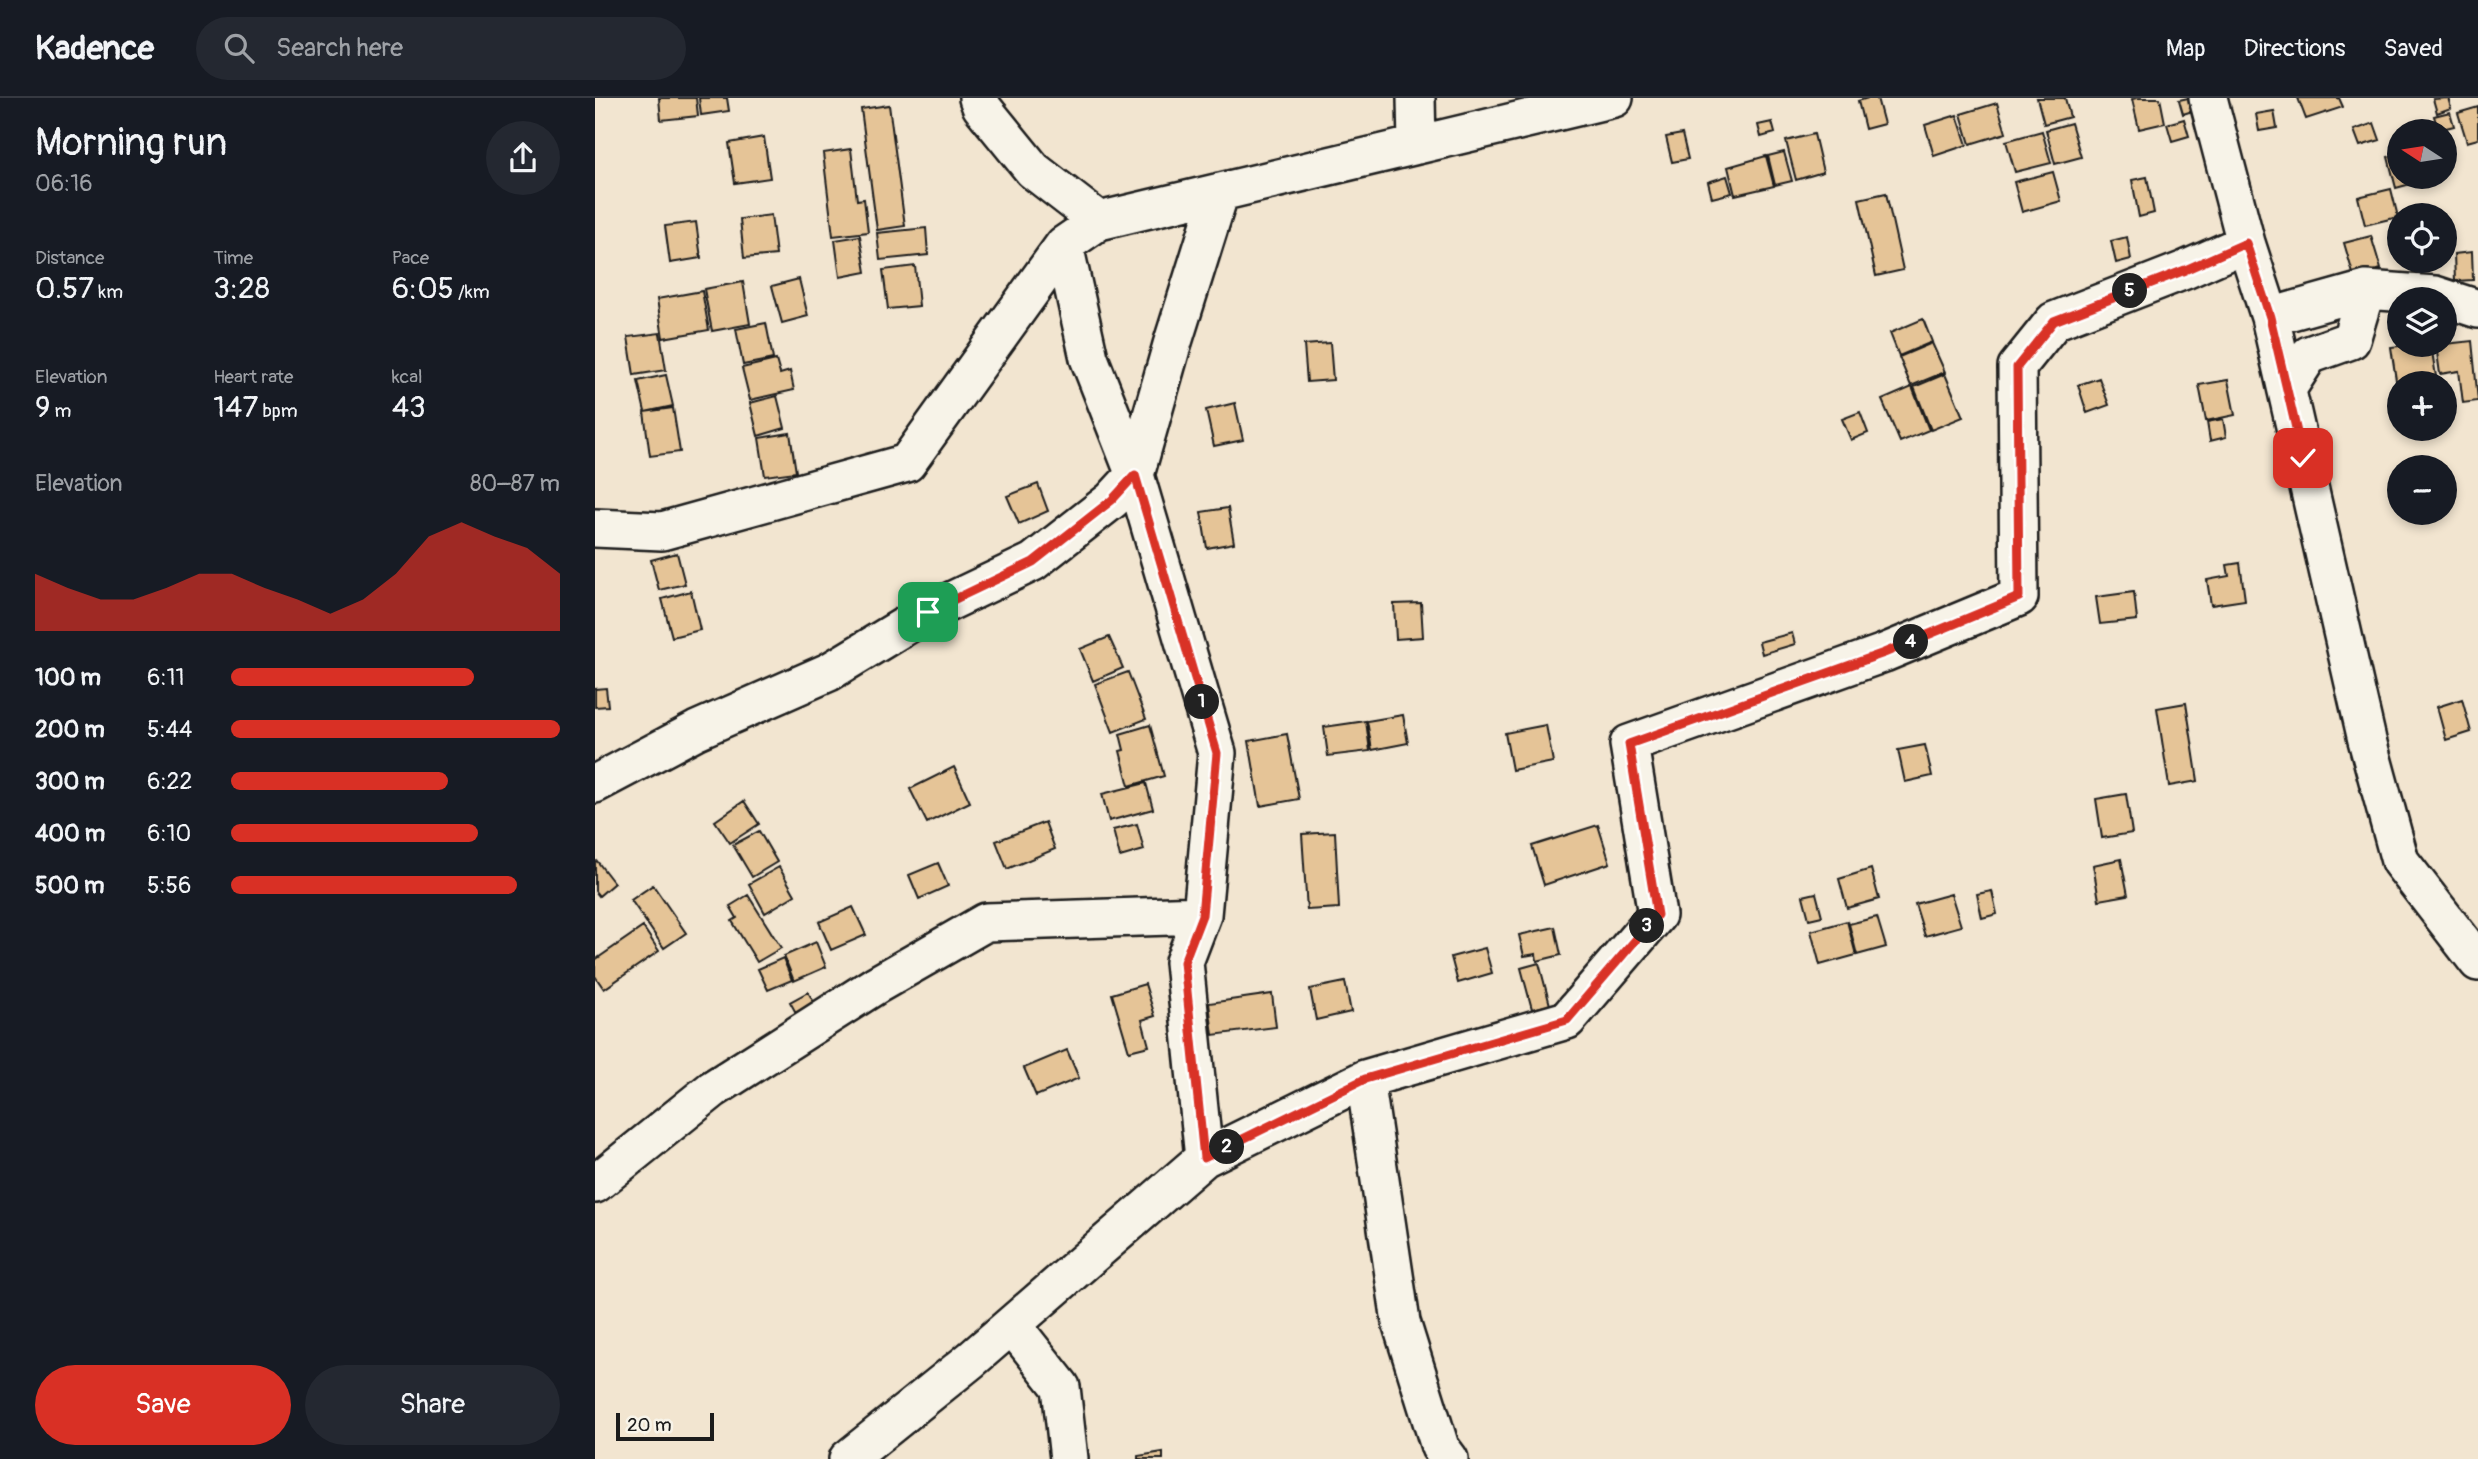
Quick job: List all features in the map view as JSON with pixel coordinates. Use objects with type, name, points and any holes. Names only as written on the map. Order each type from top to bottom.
[{"type":"street","points":[[978,98],[981,106],[1033,170],[1099,221]]},
{"type":"street","points":[[1416,98],[1417,145]]},
{"type":"street","points":[[595,528],[662,531],[907,463],[1065,245],[1099,221],[1614,98]]},
{"type":"street","points":[[2209,98],[2246,243],[2270,317],[2367,740],[2400,861],[2478,962]]},
{"type":"street","points":[[595,784],[697,730],[829,672],[928,612],[1033,562],[1112,500],[1135,475],[1220,192]]},
{"type":"street","points":[[848,1459],[971,1360],[1204,1158],[1365,1079],[1567,1020],[1657,915],[1629,744],[1884,653],[2019,597],[2017,367],[2054,321],[2246,243]]},
{"type":"street","points":[[1065,245],[1089,358],[1135,475],[1217,753],[1202,915],[1184,962],[1204,1158]]},
{"type":"street","points":[[2270,317],[2366,290],[2435,295],[2478,309]]},
{"type":"street","points":[[2287,389],[2309,355],[2351,340],[2366,290]]},
{"type":"street","points":[[595,1184],[713,1089],[876,985],[986,922],[1202,915]]},
{"type":"street","points":[[1365,1079],[1401,1322],[1440,1447],[1450,1459]]},
{"type":"street","points":[[1012,1325],[1061,1387],[1069,1459]]},
{"type":"building","points":[[659,98],[696,98],[698,116],[661,120]]},
{"type":"building","points":[[699,98],[727,98],[729,111],[701,115]]},
{"type":"building","points":[[1877,98],[1884,124],[1865,129],[1858,101]]},
{"type":"building","points":[[2037,98],[2065,98],[2070,117],[2044,124]]},
{"type":"building","points":[[2160,98],[2165,123],[2139,129],[2132,99]]},
{"type":"building","points":[[2196,98],[2199,109],[2183,114],[2179,100]]},
{"type":"building","points":[[2298,98],[2339,98],[2343,107],[2306,119]]},
{"type":"building","points":[[2448,98],[2451,108],[2437,113],[2433,99]]},
{"type":"building","points":[[1997,103],[2006,133],[1970,144],[1961,114]]},
{"type":"building","points":[[889,105],[905,226],[877,230],[861,109]]},
{"type":"building","points":[[2478,107],[2478,139],[2467,142],[2458,113]]},
{"type":"building","points":[[2274,111],[2277,128],[2259,131],[2256,114]]},
{"type":"building","points":[[2450,112],[2452,119],[2435,119],[2434,116]]},
{"type":"building","points":[[1957,115],[1967,145],[1934,156],[1925,125]]},
{"type":"building","points":[[2184,119],[2189,136],[2172,141],[2167,124]]},
{"type":"building","points":[[1772,122],[1775,133],[1761,137],[1758,125]]},
{"type":"building","points":[[2071,123],[2081,157],[2055,164],[2046,130]]},
{"type":"building","points":[[2374,123],[2380,140],[2360,146],[2354,130]]},
{"type":"building","points":[[2042,131],[2051,163],[2015,172],[2006,141]]},
{"type":"building","points":[[1682,134],[1688,159],[1672,162],[1666,137]]},
{"type":"building","points":[[1814,134],[1823,172],[1796,180],[1786,141]]},
{"type":"building","points":[[764,137],[770,178],[735,183],[729,143]]},
{"type":"building","points":[[851,149],[857,200],[864,199],[868,232],[833,236],[823,153]]},
{"type":"building","points":[[1784,152],[1792,181],[1775,185],[1768,156]]},
{"type":"building","points":[[1766,156],[1774,186],[1735,195],[1728,167]]},
{"type":"building","points":[[2053,172],[2061,201],[2022,212],[2014,182]]},
{"type":"building","points":[[1727,176],[1732,193],[1712,198],[1708,182]]},
{"type":"building","points":[[2147,177],[2154,213],[2139,217],[2132,180]]},
{"type":"building","points":[[2391,189],[2394,203],[2387,203],[2387,220],[2365,225],[2358,197]]},
{"type":"building","points":[[1886,193],[1903,270],[1876,276],[1859,199]]},
{"type":"building","points":[[771,215],[776,255],[744,258],[740,219]]},
{"type":"building","points":[[696,222],[701,258],[670,263],[665,226]]},
{"type":"building","points":[[926,228],[928,255],[880,260],[877,233]]},
{"type":"building","points":[[860,236],[866,272],[840,277],[835,240]]},
{"type":"building","points":[[2371,236],[2381,269],[2354,277],[2344,243]]},
{"type":"building","points":[[2127,237],[2131,259],[2116,263],[2111,241]]},
{"type":"building","points":[[2472,252],[2473,280],[2455,281],[2457,254]]},
{"type":"building","points":[[915,266],[919,306],[888,309],[883,270]]},
{"type":"building","points":[[799,279],[808,316],[782,323],[772,286]]},
{"type":"building","points":[[743,282],[750,324],[712,331],[704,289]]},
{"type":"building","points":[[702,291],[709,330],[663,338],[657,299]]},
{"type":"building","points":[[1923,319],[1932,342],[1899,356],[1890,333]]},
{"type":"building","points":[[766,323],[773,359],[743,365],[736,329]]},
{"type":"building","points":[[660,333],[666,370],[634,375],[628,337]]},
{"type":"building","points":[[2472,341],[2478,401],[2463,403],[2459,371],[2440,371],[2438,357],[2457,357],[2457,343]]},
{"type":"building","points":[[1330,343],[1333,380],[1307,382],[1304,345]]},
{"type":"building","points":[[1932,343],[1945,372],[1911,386],[1899,357]]},
{"type":"building","points":[[2393,357],[2433,357],[2435,371],[2395,371]]},
{"type":"building","points":[[776,360],[780,374],[790,371],[794,390],[750,400],[742,368]]},
{"type":"building","points":[[1945,374],[1963,417],[1931,430],[1914,387]]},
{"type":"building","points":[[666,375],[673,406],[645,412],[638,381]]},
{"type":"building","points":[[2099,378],[2109,405],[2087,413],[2078,385]]},
{"type":"building","points":[[2228,380],[2235,415],[2206,421],[2199,385]]},
{"type":"building","points":[[1912,387],[1929,430],[1900,442],[1882,400]]},
{"type":"building","points":[[777,396],[785,428],[758,436],[750,403]]},
{"type":"building","points":[[1235,403],[1243,440],[1214,446],[1206,410]]},
{"type":"building","points":[[673,408],[680,452],[650,456],[644,412]]},
{"type":"building","points":[[1860,412],[1868,433],[1851,440],[1842,419]]},
{"type":"building","points":[[2223,419],[2226,437],[2210,441],[2207,422]]},
{"type":"building","points":[[790,433],[796,472],[765,476],[759,438]]},
{"type":"building","points":[[1038,484],[1048,511],[1019,524],[1007,496]]},
{"type":"building","points":[[1228,508],[1234,543],[1207,548],[1201,512]]},
{"type":"building","points":[[677,553],[685,584],[659,590],[651,560]]},
{"type":"building","points":[[2240,563],[2245,600],[2211,605],[2207,580],[2229,576],[2227,565]]},
{"type":"building","points":[[691,591],[700,630],[672,637],[662,599]]},
{"type":"building","points":[[2134,592],[2137,620],[2100,624],[2096,597]]},
{"type":"building","points":[[1421,603],[1423,637],[1396,639],[1394,604]]},
{"type":"building","points":[[1792,633],[1795,644],[1762,654],[1759,642]]},
{"type":"building","points":[[1109,637],[1123,668],[1093,681],[1080,649]]},
{"type":"building","points":[[1128,672],[1146,719],[1113,732],[1095,684]]},
{"type":"building","points":[[606,688],[608,706],[595,707],[595,689]]},
{"type":"building","points":[[2462,699],[2471,732],[2446,740],[2437,707]]},
{"type":"building","points":[[2186,703],[2198,781],[2169,786],[2157,708]]},
{"type":"building","points":[[1403,715],[1408,743],[1372,750],[1367,721]]},
{"type":"building","points":[[1366,721],[1370,751],[1328,756],[1324,727]]},
{"type":"building","points":[[1150,725],[1164,776],[1129,786],[1120,751],[1124,750],[1120,734]]},
{"type":"building","points":[[1546,725],[1553,762],[1512,770],[1505,733]]},
{"type":"building","points":[[1287,734],[1299,799],[1260,806],[1249,741]]},
{"type":"building","points":[[1925,745],[1932,776],[1905,782],[1898,750]]},
{"type":"building","points":[[954,767],[970,802],[927,823],[910,789]]},
{"type":"building","points":[[1146,783],[1153,809],[1109,821],[1102,794]]},
{"type":"building","points":[[2126,794],[2132,833],[2102,838],[2096,799]]},
{"type":"building","points":[[744,801],[759,824],[730,843],[715,821]]},
{"type":"building","points":[[1045,822],[1055,849],[1007,869],[996,841]]},
{"type":"building","points":[[1137,824],[1144,850],[1120,857],[1113,830]]},
{"type":"building","points":[[1598,825],[1610,863],[1544,885],[1532,846]]},
{"type":"building","points":[[759,831],[777,862],[752,877],[733,845]]},
{"type":"building","points":[[1335,832],[1339,908],[1307,910],[1302,834]]},
{"type":"building","points":[[2121,859],[2128,895],[2099,900],[2093,865]]},
{"type":"building","points":[[597,861],[614,883],[599,896],[595,891]]},
{"type":"building","points":[[938,863],[948,886],[919,899],[909,875]]},
{"type":"building","points":[[779,867],[795,895],[765,913],[749,884]]},
{"type":"building","points":[[1871,869],[1879,899],[1847,908],[1839,879]]},
{"type":"building","points":[[653,885],[686,933],[664,948],[631,900]]},
{"type":"building","points":[[1992,891],[1997,914],[1982,918],[1977,894]]},
{"type":"building","points":[[1816,893],[1822,916],[1809,919],[1803,896]]},
{"type":"building","points":[[1951,894],[1961,926],[1925,936],[1915,904]]},
{"type":"building","points":[[748,895],[781,948],[757,962],[732,921],[737,918],[730,906]]},
{"type":"building","points":[[853,907],[866,935],[831,950],[819,922]]},
{"type":"building","points":[[1877,917],[1886,947],[1857,955],[1849,924]]},
{"type":"building","points":[[1847,921],[1856,955],[1820,965],[1811,931]]},
{"type":"building","points":[[643,927],[659,951],[604,989],[595,976],[595,960]]},
{"type":"building","points":[[1555,927],[1561,955],[1537,961],[1536,954],[1524,956],[1519,935]]},
{"type":"building","points":[[816,942],[826,967],[794,981],[784,956]]},
{"type":"building","points":[[1485,948],[1492,973],[1458,983],[1451,957]]},
{"type":"building","points":[[783,958],[792,980],[768,990],[758,969]]},
{"type":"building","points":[[1539,963],[1550,1005],[1532,1009],[1521,968]]},
{"type":"building","points":[[1345,982],[1351,1012],[1316,1020],[1310,989]]},
{"type":"building","points":[[1145,984],[1155,1016],[1142,1020],[1149,1046],[1129,1051],[1112,994]]},
{"type":"building","points":[[808,992],[821,1014],[802,1024],[790,1002]]},
{"type":"building","points":[[1272,994],[1276,1027],[1213,1035],[1209,1003]]},
{"type":"building","points":[[1067,1050],[1079,1078],[1036,1096],[1024,1068]]},
{"type":"building","points":[[1163,1452],[1163,1459],[1138,1459],[1138,1456]]},
{"type":"route","points":[[928,612],[1033,562],[1112,500],[1135,475],[1217,753],[1202,915],[1184,962],[1204,1158],[1365,1079],[1567,1020],[1657,915],[1629,744],[1884,653],[2019,597],[2017,367],[2054,321],[2246,243],[2270,317],[2303,458]]}]
